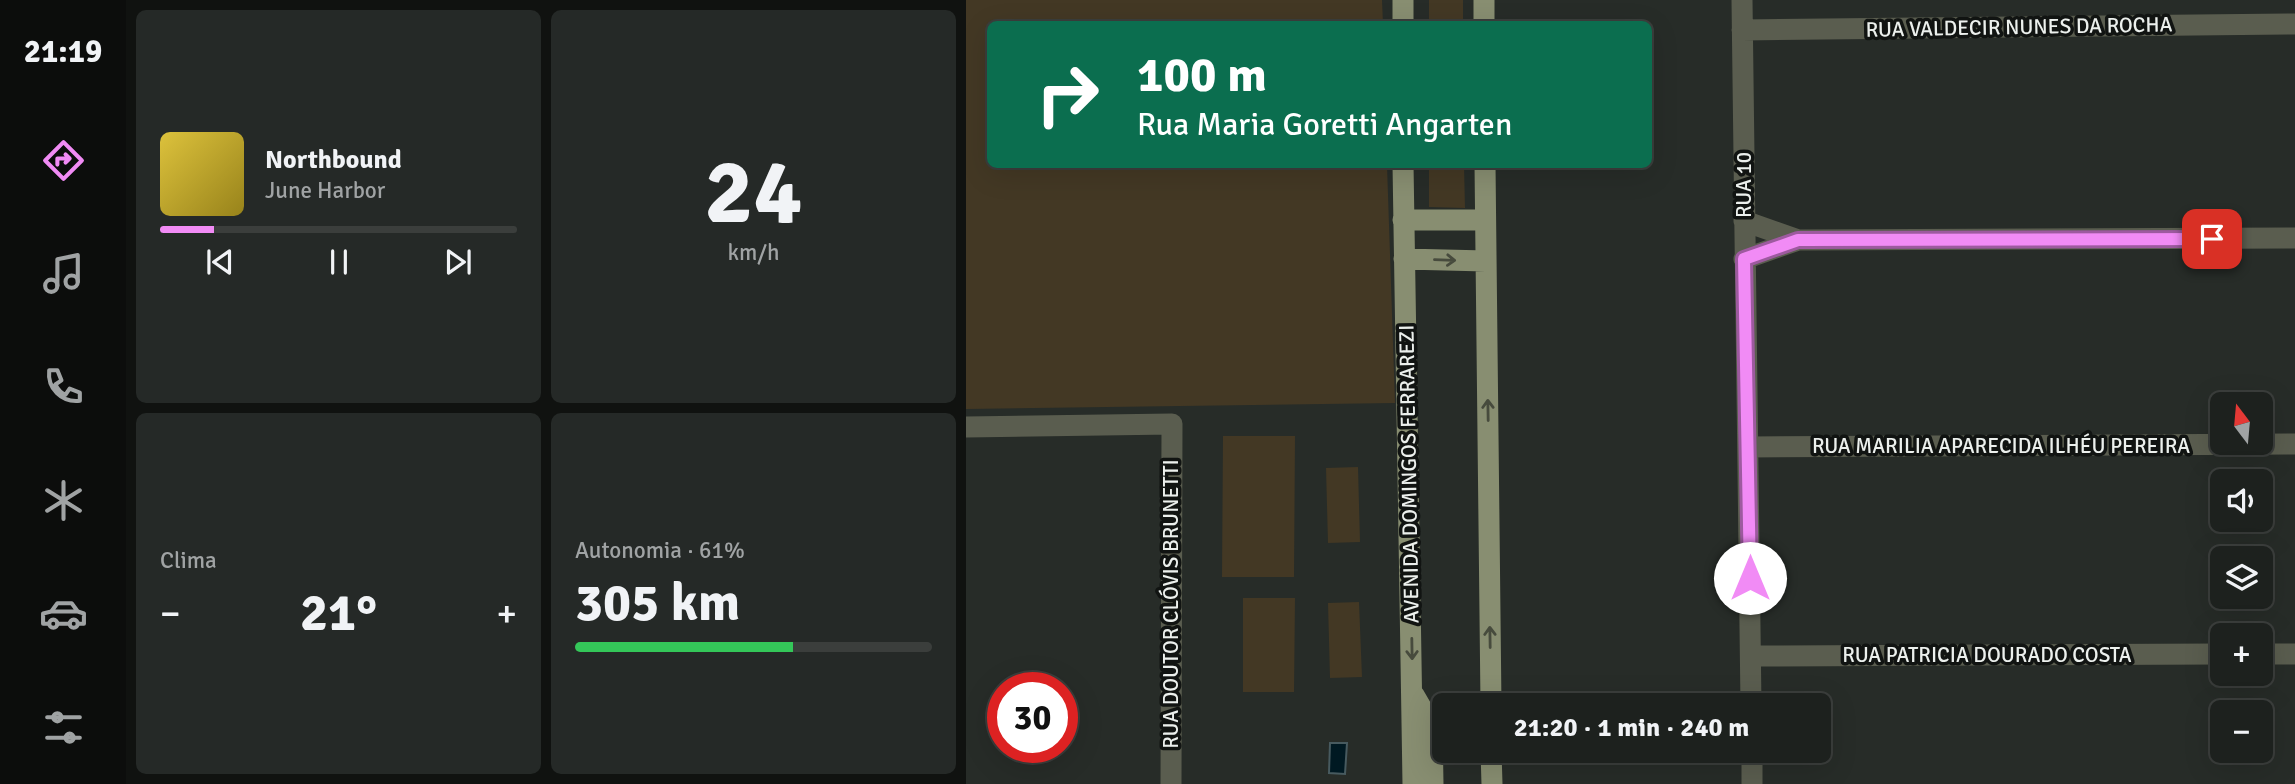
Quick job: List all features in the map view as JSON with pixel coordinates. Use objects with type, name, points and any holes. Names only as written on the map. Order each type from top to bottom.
[{"type":"main road","points":[[1403,0],[1403,21]]},
{"type":"main road","points":[[1484,0],[1484,21]]},
{"type":"main road","name":"AVENIDA DOMINGOS FERRAREZI","points":[[1403,168],[1413,784]]},
{"type":"main road","points":[[1485,168],[1491,693]]},
{"type":"main road","points":[[1403,220],[1485,220]]},
{"type":"main road","points":[[1404,259],[1486,261]]},
{"type":"main road","points":[[1413,694],[1432,726],[1433,784]]},
{"type":"main road","points":[[1491,763],[1492,784]]},
{"type":"street","name":"RUA 10","points":[[1742,0],[1751,693]]},
{"type":"street","name":"RUA VALDECIR NUNES DA ROCHA","points":[[1742,30],[2295,24]]},
{"type":"street","points":[[1744,221],[1798,240]]},
{"type":"street","points":[[1744,259],[1798,240],[2295,238]]},
{"type":"street","name":"RUA DOUTOR CLÓVIS BRUNETTI","points":[[966,427],[1172,424],[1171,784]]},
{"type":"street","name":"RUA MARILIA APARECIDA ILHÉU PEREIRA","points":[[1749,447],[2295,444]]},
{"type":"street","name":"RUA PATRICIA DOURADO COSTA","points":[[1751,656],[2210,654]]},
{"type":"street","points":[[2273,654],[2295,654]]},
{"type":"street","points":[[1752,763],[1752,784]]},
{"type":"shaded area","points":[[966,0],[1382,0],[1383,21],[987,21],[987,168],[1387,168],[1395,403],[966,409]]},
{"type":"shaded area","points":[[1429,0],[1463,0],[1463,21],[1429,21]]},
{"type":"shaded area","points":[[1429,168],[1464,168],[1465,208],[1429,207]]},
{"type":"shaded area","points":[[1223,436],[1295,436],[1294,577],[1222,577]]},
{"type":"shaded area","points":[[1358,467],[1360,542],[1328,543],[1326,468]]},
{"type":"shaded area","points":[[1243,598],[1295,598],[1294,692],[1243,692]]},
{"type":"shaded area","points":[[1359,602],[1362,677],[1330,678],[1328,603]]},
{"type":"water","points":[[1330,743],[1347,743],[1345,774],[1329,773]]},
{"type":"route","points":[[1750,578],[1744,259],[1798,240],[2212,239]]}]
